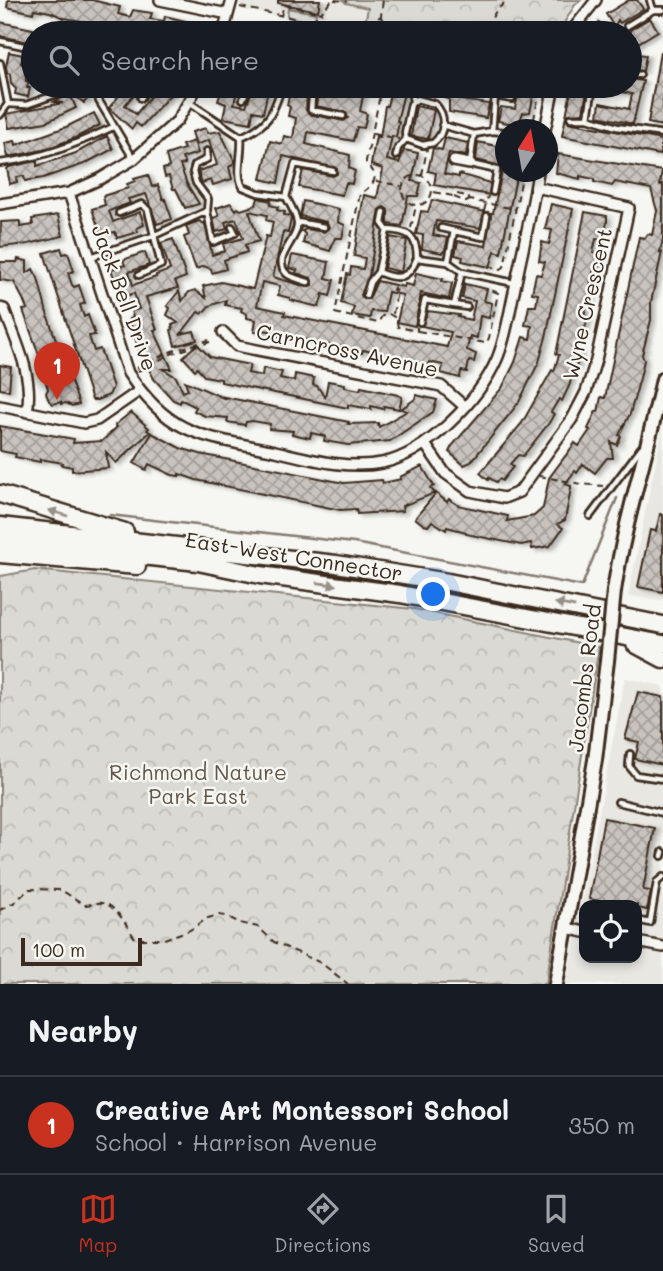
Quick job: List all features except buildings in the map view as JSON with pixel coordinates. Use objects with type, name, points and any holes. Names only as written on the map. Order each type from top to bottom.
[{"type":"highway","points":[[0,494],[91,524],[195,547]]},
{"type":"highway","name":"East-West Connector","points":[[0,526],[336,564],[448,582],[661,624]]},
{"type":"highway","name":"East-West Connector","points":[[0,541],[198,562],[260,575],[400,594],[663,644]]},
{"type":"highway","points":[[0,554],[204,573],[260,575]]},
{"type":"highway","points":[[0,562],[57,559]]},
{"type":"highway","points":[[620,637],[663,659]]},
{"type":"street","points":[[160,0],[228,14]]},
{"type":"street","points":[[578,21],[596,0]]},
{"type":"street","points":[[226,21],[235,3]]},
{"type":"street","points":[[0,204],[69,194],[100,179],[134,159],[177,121],[190,98]]},
{"type":"street","points":[[547,119],[552,98]]},
{"type":"street","points":[[454,162],[470,164]]},
{"type":"street","name":"Jack Bell Drive","points":[[69,194],[128,373],[139,391],[158,412],[179,427],[208,437],[354,466],[383,463],[425,444],[464,406],[496,362],[502,346],[537,182]]},
{"type":"street","name":"Wyne Crescent","points":[[425,444],[445,473],[470,491],[504,498],[519,492],[572,419],[586,392],[596,360],[629,208],[536,187]]},
{"type":"street","points":[[0,308],[4,309],[23,360],[30,397],[27,412]]},
{"type":"street","name":"Carncross Avenue","points":[[223,332],[237,346],[442,386],[464,406]]},
{"type":"street","name":"Jacombs Road","points":[[556,984],[596,760],[614,590],[627,520],[650,436],[659,423],[663,379]]},
{"type":"street","points":[[0,406],[84,423],[97,420],[139,391]]},
{"type":"street","points":[[567,928],[579,931]]},
{"type":"street","points":[[642,943],[663,947]]},
{"type":"lane","points":[[650,0],[653,10]]},
{"type":"lane","points":[[635,21],[653,10],[663,10]]},
{"type":"lane","points":[[0,41],[21,45]]},
{"type":"lane","points":[[0,63],[8,104],[0,115]]},
{"type":"lane","points":[[8,104],[26,104],[45,98]]},
{"type":"lane","points":[[99,98],[113,127],[134,159]]},
{"type":"lane","points":[[241,137],[258,130],[274,113],[278,98]]},
{"type":"lane","points":[[312,98],[311,110],[342,116]]},
{"type":"lane","points":[[406,139],[412,98]]},
{"type":"lane","points":[[492,131],[495,98]]},
{"type":"lane","points":[[506,98],[512,99]]},
{"type":"lane","points":[[588,118],[591,98]]},
{"type":"lane","points":[[406,139],[428,145],[439,139],[442,125],[441,110],[432,103],[417,99],[413,101]]},
{"type":"lane","points":[[188,102],[241,137]]},
{"type":"lane","points":[[571,118],[588,118],[617,127],[663,134]]},
{"type":"lane","points":[[442,125],[474,134],[495,131]]},
{"type":"lane","points":[[0,163],[33,159],[66,149],[113,127]]},
{"type":"lane","points":[[474,134],[470,164],[497,170],[493,192]]},
{"type":"lane","points":[[241,137],[242,159],[239,174],[243,187],[258,193],[286,197]]},
{"type":"lane","points":[[396,156],[398,148],[406,139]]},
{"type":"lane","points":[[206,151],[207,159],[195,166],[193,172],[196,183],[208,199],[207,211],[213,242],[236,233],[232,227]]},
{"type":"lane","points":[[308,282],[287,274],[282,265],[287,248],[297,231],[297,222],[286,197],[295,164],[333,171]]},
{"type":"lane","points":[[119,213],[142,204],[148,211],[161,265],[139,275]]},
{"type":"lane","points":[[90,258],[153,236],[207,211]]},
{"type":"lane","points":[[377,272],[396,277],[408,274],[417,258],[417,245],[410,235],[387,230],[382,223],[384,212]]},
{"type":"lane","points":[[442,228],[483,237],[487,216]]},
{"type":"lane","points":[[297,222],[324,227]]},
{"type":"lane","points":[[366,295],[377,272],[387,230]]},
{"type":"lane","points":[[448,262],[454,231]]},
{"type":"lane","points":[[417,258],[448,262],[462,272],[515,284]]},
{"type":"lane","points":[[454,305],[462,272]]},
{"type":"lane","points":[[420,322],[425,300],[467,307]]},
{"type":"lane","points":[[590,516],[650,436]]},
{"type":"lane","points":[[630,754],[629,766],[636,775],[663,779]]},
{"type":"lane","points":[[618,802],[663,813]]},
{"type":"lane","points":[[642,921],[650,923],[657,882],[663,877]]},
{"type":"path","points":[[281,16],[285,0]]},
{"type":"path","points":[[284,5],[321,13],[333,0],[346,1]]},
{"type":"path","points":[[383,0],[381,16],[384,21]]},
{"type":"path","points":[[490,21],[508,0]]},
{"type":"path","points":[[235,3],[305,21]]},
{"type":"path","points":[[315,21],[317,12]]},
{"type":"path","points":[[373,21],[381,16]]},
{"type":"path","points":[[379,98],[366,163],[374,173],[374,181],[370,188],[360,194],[335,313],[378,323],[385,314],[393,315]]},
{"type":"path","points":[[432,103],[433,98]]},
{"type":"path","points":[[534,119],[538,98]]},
{"type":"path","points":[[372,133],[406,139]]},
{"type":"path","points":[[422,176],[428,145]]},
{"type":"path","points":[[410,176],[422,176],[431,183],[432,192],[427,201],[416,205],[405,199],[402,187],[410,176]]},
{"type":"path","points":[[374,181],[402,187]]},
{"type":"path","points":[[488,267],[504,267],[521,182]]},
{"type":"path","points":[[432,192],[453,197],[457,194],[467,196],[470,200],[516,209]]},
{"type":"path","points":[[487,216],[484,215],[486,203],[489,192],[493,192]]},
{"type":"path","points":[[410,235],[416,205]]},
{"type":"path","points":[[396,277],[393,315],[398,327],[485,343],[489,338],[498,293],[489,289]]},
{"type":"path","points":[[416,331],[420,322]]},
{"type":"path","points":[[137,370],[172,351],[209,341]]},
{"type":"path","points":[[532,473],[610,488]]},
{"type":"path","points":[[0,910],[15,902],[29,889],[61,890],[85,905],[102,902],[109,905],[127,922],[134,937],[150,940],[190,930],[208,918],[226,916],[258,927],[274,942],[331,969],[348,984]]},
{"type":"shaded area","points":[[241,0],[370,0],[366,21],[301,21],[239,9]]},
{"type":"shaded area","points":[[663,427],[663,600],[628,596]]},
{"type":"shaded area","points":[[625,678],[663,686],[663,984],[566,984],[579,917],[579,963],[642,963],[642,900],[582,900]]},
{"type":"green space","points":[[343,0],[581,0],[565,21],[365,21],[368,8]]},
{"type":"green space","points":[[288,8],[316,13],[312,21],[287,15]]},
{"type":"green space","name":"Richmond Nature Park East","points":[[35,570],[414,609],[599,647],[546,984],[0,984],[0,576]]},
{"type":"waterway","points":[[110,515],[354,543],[582,586],[617,498]]},
{"type":"place","name":"Creative Art Montessori School","points":[[57,400]]}]
